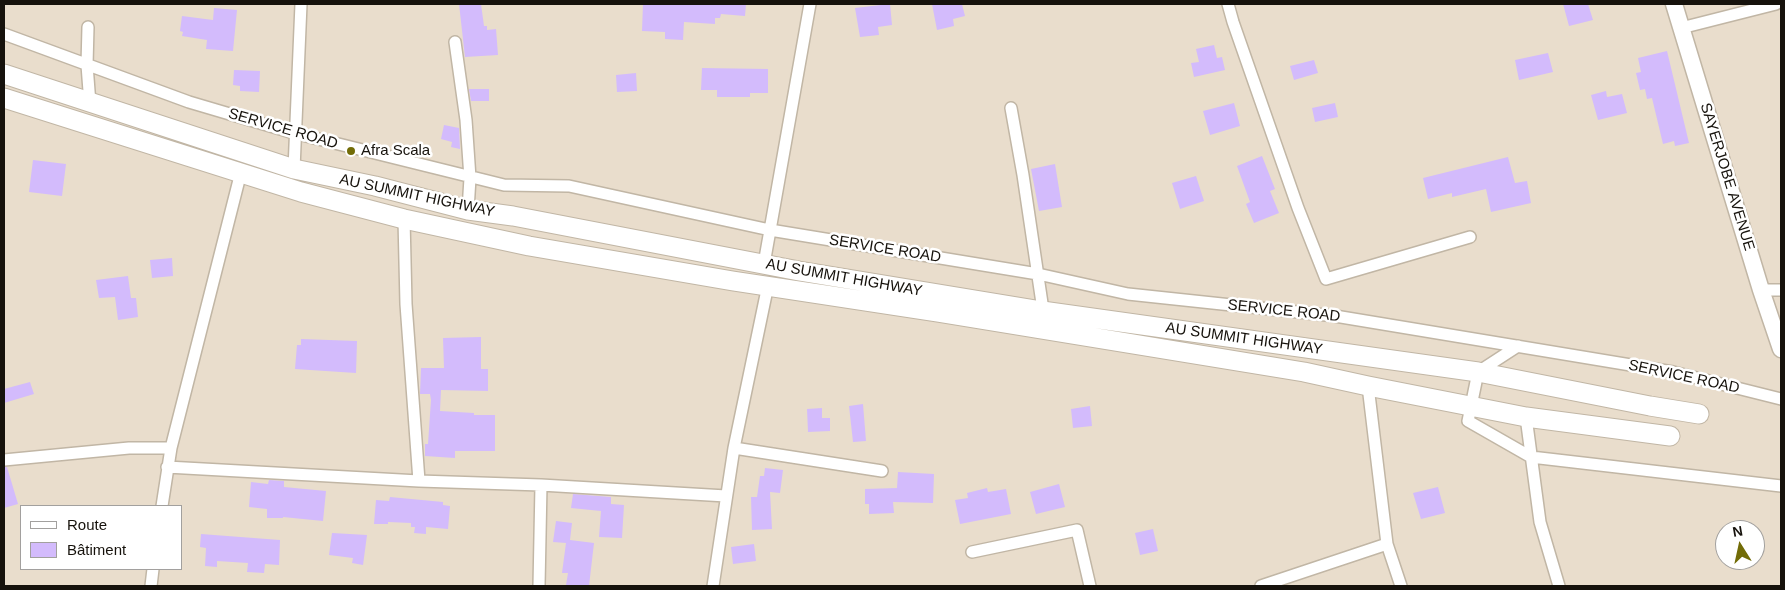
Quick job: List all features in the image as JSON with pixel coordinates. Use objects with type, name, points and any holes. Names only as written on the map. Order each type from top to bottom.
[{"type":"main road","name":"AU SUMMIT HIGHWAY","points":[[4,74],[90,104],[294,169],[375,186],[468,210],[513,216],[764,264],[1042,311],[1478,372],[1700,414]]},
{"type":"main road","name":"AU SUMMIT HIGHWAY","points":[[4,98],[301,192],[404,219],[529,246],[733,281],[768,285],[1304,372],[1526,417],[1670,436]]},
{"type":"street","points":[[294,169],[294,133],[301,4]]},
{"type":"street","points":[[764,264],[810,4]]},
{"type":"street","points":[[1228,4],[1298,208],[1326,279],[1470,238]]},
{"type":"street","name":"SAYERJOBE AVENUE","points":[[1674,4],[1781,350]]},
{"type":"street","points":[[1681,28],[1776,4]]},
{"type":"street","points":[[88,28],[87,65],[90,104]]},
{"type":"street","name":"SERVICE ROAD","points":[[4,34],[189,102],[294,133],[504,185],[569,186],[770,230],[1038,274],[1128,294],[1335,316],[1673,372],[1781,399]]},
{"type":"street","points":[[455,42],[466,120],[470,178],[468,210]]},
{"type":"street","points":[[1011,108],[1038,274],[1042,311]]},
{"type":"street","points":[[162,505],[171,448],[241,172]]},
{"type":"street","points":[[404,219],[406,304],[419,481]]},
{"type":"street","points":[[713,586],[734,448],[768,285]]},
{"type":"street","points":[[1762,290],[1781,290]]},
{"type":"street","points":[[1518,346],[1478,372],[1468,421],[1531,457],[1781,486]]},
{"type":"street","points":[[1368,386],[1387,544],[1401,586]]},
{"type":"street","points":[[1526,417],[1540,522],[1558,586]]},
{"type":"street","points":[[4,460],[129,448],[171,448]]},
{"type":"street","points":[[734,448],[882,471]]},
{"type":"street","points":[[167,467],[726,496]]},
{"type":"street","points":[[539,586],[541,485]]},
{"type":"street","points":[[972,552],[1077,530],[1090,586]]},
{"type":"street","points":[[1261,586],[1387,544]]},
{"type":"street","points":[[151,586],[153,570]]},
{"type":"building","points":[[459,4],[481,4],[484,26],[487,26],[487,30],[496,29],[498,55],[465,57]]},
{"type":"building","points":[[643,4],[746,4],[745,16],[721,14],[720,18],[715,18],[715,24],[684,22],[683,40],[665,39],[665,32],[642,31]]},
{"type":"building","points":[[890,4],[892,25],[878,27],[879,35],[860,37],[855,8]]},
{"type":"building","points":[[932,4],[962,4],[965,16],[953,19],[954,26],[937,30]]},
{"type":"building","points":[[1563,4],[1588,4],[1593,20],[1569,26]]},
{"type":"building","points":[[214,8],[237,10],[233,51],[206,49],[207,40],[182,36],[183,32],[180,31],[182,16],[213,20]]},
{"type":"building","points":[[1214,45],[1217,58],[1222,57],[1225,70],[1194,77],[1191,63],[1199,62],[1196,49]]},
{"type":"building","points":[[1667,51],[1689,143],[1675,146],[1674,141],[1663,144],[1652,98],[1647,99],[1645,89],[1640,90],[1636,73],[1641,72],[1638,58]]},
{"type":"building","points":[[1548,53],[1553,72],[1519,80],[1515,60]]},
{"type":"building","points":[[1314,60],[1318,73],[1294,80],[1290,66]]},
{"type":"building","points":[[702,68],[768,69],[768,93],[750,93],[750,97],[717,97],[717,90],[701,90]]},
{"type":"building","points":[[234,70],[260,71],[259,92],[240,91],[240,86],[233,85]]},
{"type":"building","points":[[636,73],[637,91],[617,92],[616,75]]},
{"type":"building","points":[[469,89],[489,89],[489,101],[471,101]]},
{"type":"building","points":[[1606,91],[1607,97],[1622,94],[1627,113],[1598,120],[1591,95]]},
{"type":"building","points":[[1234,103],[1240,126],[1210,135],[1203,111]]},
{"type":"building","points":[[1335,103],[1338,117],[1315,122],[1312,108]]},
{"type":"building","points":[[444,125],[459,128],[460,149],[451,147],[452,142],[441,139]]},
{"type":"building","points":[[1262,156],[1275,189],[1270,191],[1279,213],[1254,223],[1246,204],[1250,202],[1237,166]]},
{"type":"building","points":[[1508,157],[1515,183],[1527,181],[1531,203],[1491,212],[1486,189],[1452,197],[1452,193],[1428,199],[1423,178]]},
{"type":"building","points":[[33,160],[66,164],[62,196],[29,192]]},
{"type":"building","points":[[1055,164],[1062,207],[1039,211],[1031,169]]},
{"type":"building","points":[[1196,176],[1204,201],[1180,209],[1172,183]]},
{"type":"building","points":[[172,258],[173,276],[152,278],[150,260]]},
{"type":"building","points":[[128,276],[131,298],[136,298],[138,317],[118,320],[115,297],[99,298],[96,280]]},
{"type":"building","points":[[481,337],[481,369],[488,369],[488,391],[441,390],[440,411],[474,413],[474,415],[495,415],[495,451],[455,451],[455,458],[425,456],[425,444],[428,444],[431,400],[430,394],[420,394],[421,368],[444,368],[443,338]]},
{"type":"building","points":[[301,339],[357,341],[356,373],[295,369],[297,345],[301,345]]},
{"type":"building","points":[[30,382],[34,394],[4,403],[4,389]]},
{"type":"building","points":[[863,404],[866,441],[853,442],[849,406]]},
{"type":"building","points":[[1090,406],[1092,426],[1073,428],[1071,409]]},
{"type":"building","points":[[822,408],[822,418],[830,418],[830,431],[808,432],[807,409]]},
{"type":"building","points":[[4,467],[7,467],[18,504],[4,508]]},
{"type":"building","points":[[765,468],[783,470],[780,493],[770,492],[772,529],[752,530],[751,497],[757,497],[760,476],[764,476]]},
{"type":"building","points":[[898,472],[934,474],[933,503],[893,502],[894,513],[869,514],[869,504],[865,504],[865,489],[897,488]]},
{"type":"building","points":[[269,480],[284,481],[284,487],[326,491],[323,521],[283,517],[267,518],[267,509],[249,507],[251,482],[268,484]]},
{"type":"building","points":[[1059,484],[1065,507],[1036,514],[1030,492]]},
{"type":"building","points":[[1438,487],[1445,513],[1421,519],[1413,493]]},
{"type":"building","points":[[987,488],[988,492],[1006,489],[1011,514],[960,524],[955,500],[968,498],[967,493]]},
{"type":"building","points":[[573,494],[611,497],[611,504],[624,505],[622,538],[599,537],[601,511],[571,508]]},
{"type":"building","points":[[390,497],[443,502],[443,505],[450,506],[448,529],[426,527],[426,534],[414,533],[415,527],[411,527],[411,523],[388,522],[388,524],[374,524],[376,500],[389,501]]},
{"type":"building","points":[[556,521],[572,523],[570,540],[594,543],[589,586],[566,585],[568,573],[562,573],[566,543],[553,542]]},
{"type":"building","points":[[1153,529],[1158,551],[1140,555],[1135,533]]},
{"type":"building","points":[[332,533],[367,535],[363,565],[352,563],[353,558],[329,555]]},
{"type":"building","points":[[201,534],[280,540],[279,565],[265,564],[264,573],[247,572],[248,563],[217,561],[217,567],[205,566],[206,548],[200,547]]},
{"type":"building","points":[[754,544],[756,561],[733,564],[731,547]]},
{"type":"place","name":"Afra Scala","points":[[351,151]]}]
